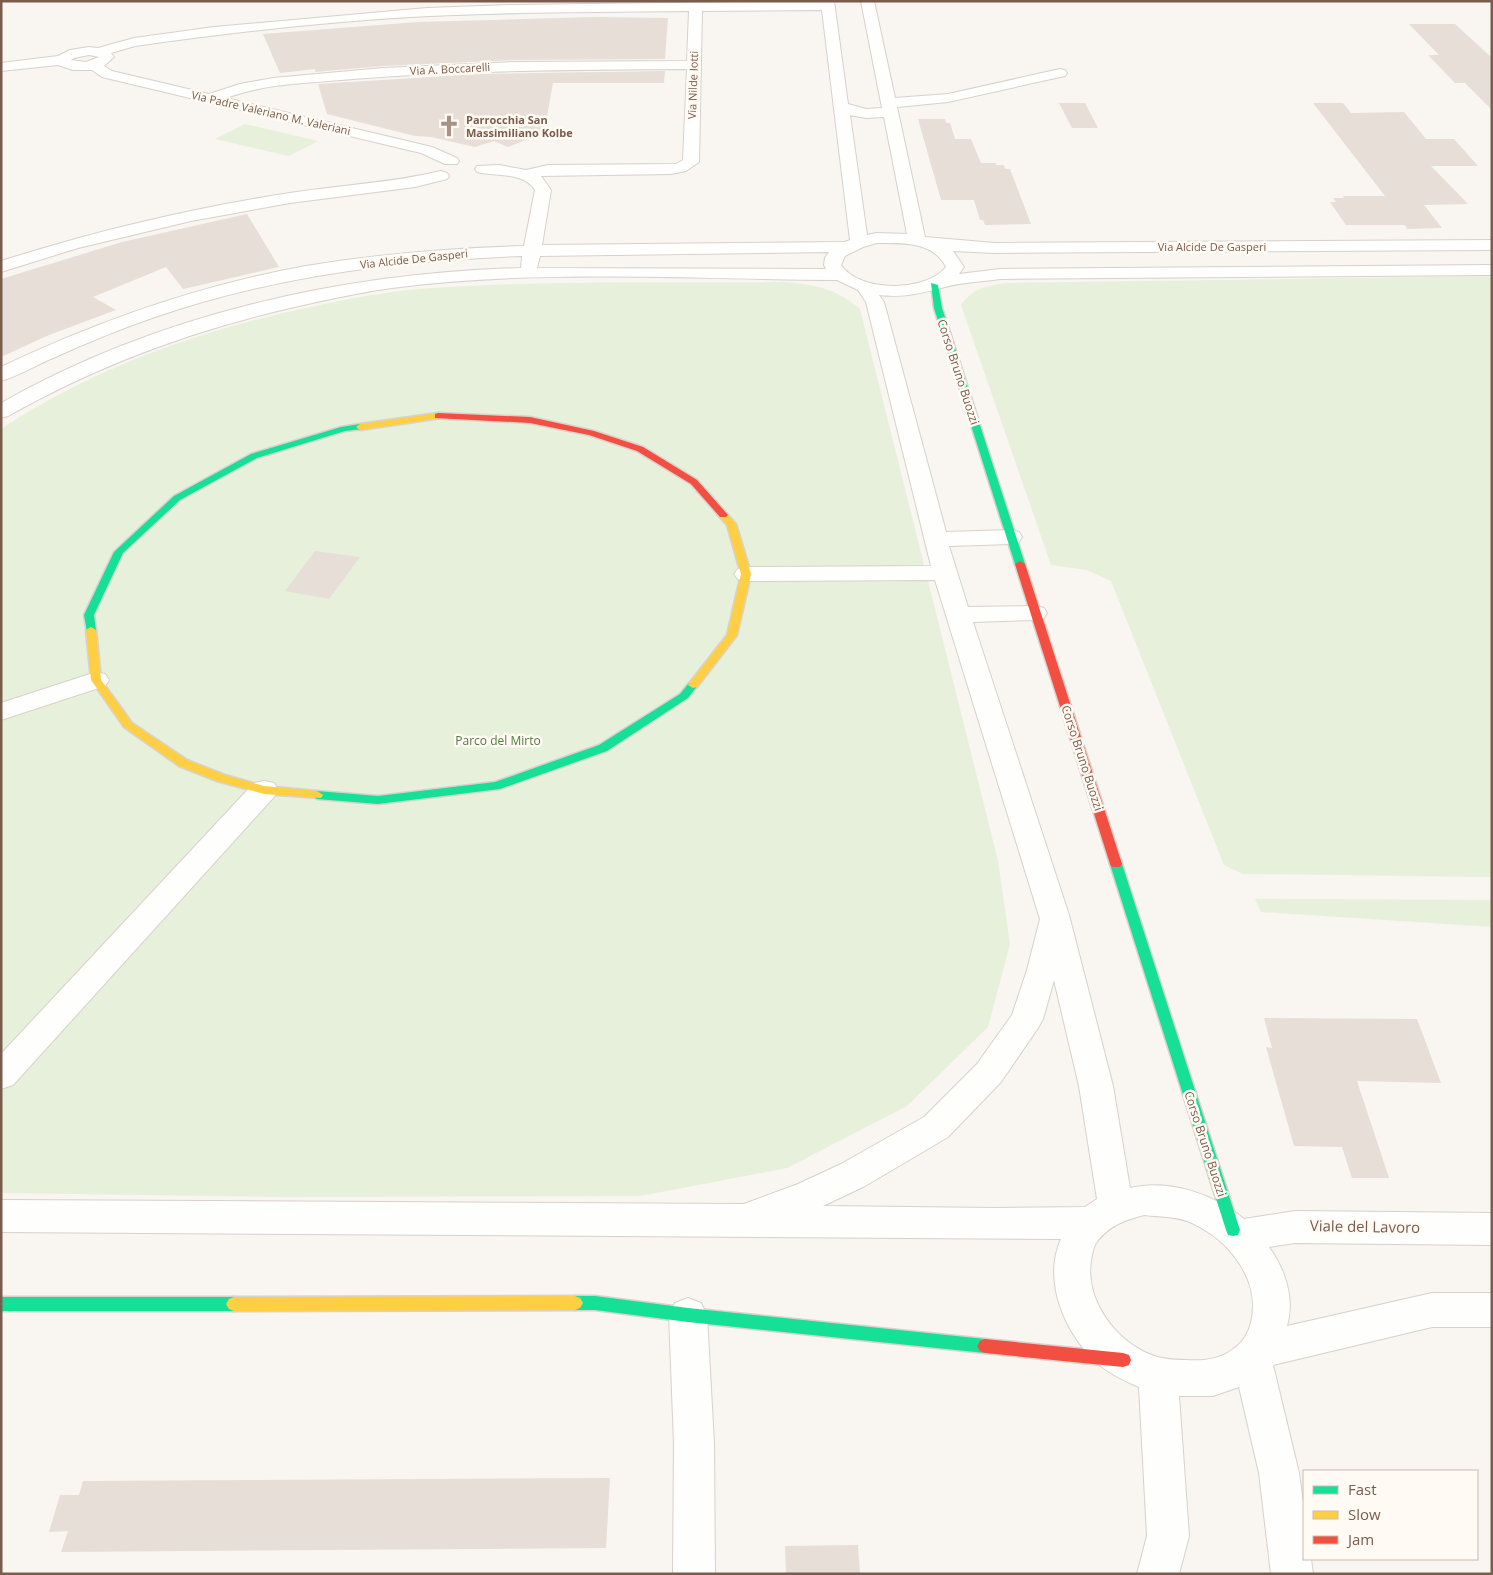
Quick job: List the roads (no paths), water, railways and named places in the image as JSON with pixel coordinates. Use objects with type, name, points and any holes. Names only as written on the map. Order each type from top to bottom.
[{"type":"street","points":[[828,6],[851,98],[852,244],[837,253],[833,260],[834,268],[840,275]]},
{"type":"street","points":[[1,67],[62,60],[65,64],[74,66],[134,42],[421,7],[508,9],[828,6],[849,11],[868,6],[889,104],[924,242],[944,251],[952,259],[954,267],[951,275],[937,284]]},
{"type":"street","name":"Via Nilde Iotti","points":[[526,175],[548,170],[671,169],[680,168],[691,162],[696,7]]},
{"type":"street","name":"Via Padre Valeriano M. Valeriani","points":[[96,58],[107,74],[426,150],[450,160]]},
{"type":"street","name":"Via A. Boccarelli","points":[[209,98],[235,89],[261,84],[384,73],[533,66],[694,65]]},
{"type":"street","points":[[851,98],[889,104],[948,98],[1060,73]]},
{"type":"street","points":[[851,98],[849,111],[859,113],[884,112],[889,104]]},
{"type":"street","points":[[1,268],[73,244],[191,216],[290,198],[462,175],[481,163],[462,159],[450,160],[437,166],[437,173],[462,175],[526,175],[541,185],[543,190],[528,274]]},
{"type":"street","name":"Via Alcide De Gasperi","points":[[1,375],[81,337],[194,298],[304,272],[420,256],[532,250],[852,244],[877,238],[995,248],[1492,245]]},
{"type":"street","name":"Via Alcide De Gasperi","points":[[1,412],[66,376],[164,337],[281,304],[400,281],[528,274],[840,275],[864,286],[900,291],[1000,274],[1492,270]]},
{"type":"street","name":"Corso Bruno Buozzi","points":[[937,284],[938,308],[1236,1233]]},
{"type":"street","points":[[864,286],[876,302],[945,573],[1054,915],[1096,1086],[1104,1215],[1076,1246],[1071,1275],[1078,1306],[1096,1335],[1123,1360],[1158,1376],[1193,1380],[1226,1374],[1255,1354],[1432,1310],[1492,1310]]},
{"type":"street","points":[[438,416],[530,420],[591,433],[640,449],[694,482],[731,524],[746,574],[732,635],[684,696],[603,748],[496,786],[378,800],[264,790],[221,778],[183,763],[128,725],[96,680],[89,615],[118,552],[177,498],[254,456],[344,429],[438,416]]},
{"type":"street","points":[[937,539],[1011,537]]},
{"type":"street","points":[[746,574],[945,573]]},
{"type":"street","points":[[959,616],[1035,612]]},
{"type":"street","points":[[1,712],[96,680]]},
{"type":"street","points":[[1,1076],[264,790]]},
{"type":"street","points":[[745,1220],[810,1195],[853,1175],[936,1127],[989,1074],[1027,1019],[1042,970],[1054,915]]},
{"type":"street","points":[[1,1216],[745,1220],[993,1224],[1104,1215],[1144,1200],[1175,1202],[1205,1212],[1236,1233],[1260,1262],[1272,1293],[1271,1323],[1255,1354],[1279,1473],[1292,1574]]},
{"type":"street","name":"Viale del Lavoro","points":[[1236,1233],[1296,1226],[1492,1229]]},
{"type":"street","points":[[1,1304],[596,1302],[688,1315],[1123,1360]]},
{"type":"street","points":[[688,1315],[694,1391],[696,1491],[694,1574]]},
{"type":"street","points":[[1158,1376],[1168,1536],[1158,1574]]},
{"type":"place","name":"Parrocchia San Massimiliano Kolbe","points":[[449,126]]},
{"type":"park label","name":"Parco del Mirto","points":[[498,741]]}]
